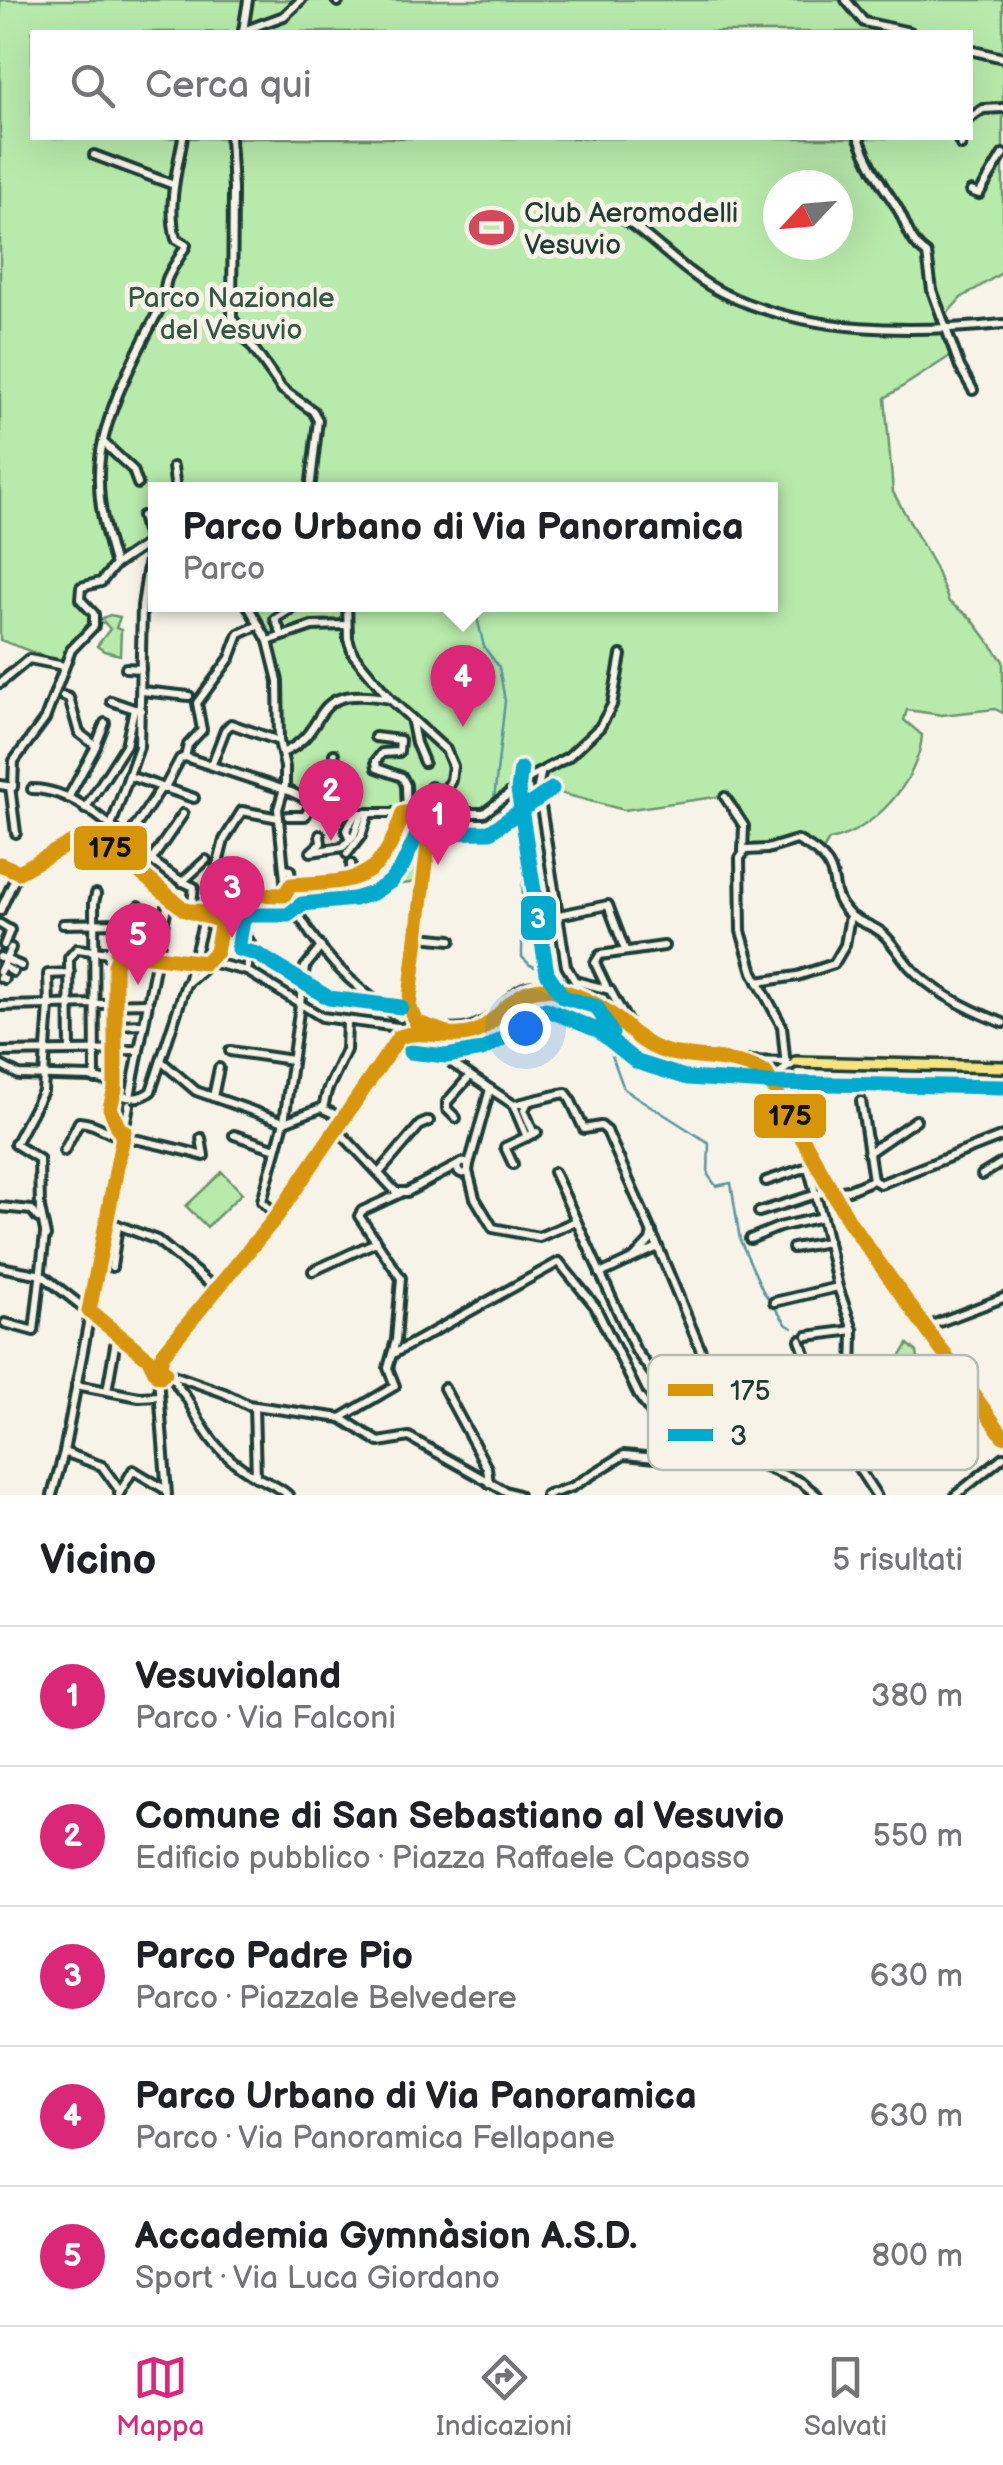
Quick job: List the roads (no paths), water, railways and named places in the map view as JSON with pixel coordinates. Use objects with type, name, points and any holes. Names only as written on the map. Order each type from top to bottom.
[{"type":"main road","points":[[405,1026],[444,1032],[466,1030],[493,1016],[518,992],[530,987],[547,988],[617,1019],[646,1044],[692,1058],[748,1061]]},
{"type":"main road","points":[[405,1026],[441,1036],[477,1031],[520,996],[547,988]]},
{"type":"main road","points":[[781,1066],[1003,1067]]},
{"type":"street","points":[[243,30],[248,0]]},
{"type":"street","points":[[248,30],[284,16],[302,0]]},
{"type":"street","points":[[846,0],[864,22],[901,30]]},
{"type":"street","points":[[973,51],[1003,58]]},
{"type":"street","points":[[973,116],[983,109],[1003,108]]},
{"type":"street","points":[[115,565],[104,531],[98,471],[117,398],[145,333],[163,304],[167,279],[186,245],[175,236],[174,184],[183,140]]},
{"type":"street","points":[[230,140],[232,318],[282,389],[314,411],[318,420],[312,482]]},
{"type":"street","points":[[860,140],[871,170],[893,201],[907,234],[927,254],[932,290],[956,358],[973,390]]},
{"type":"street","points":[[971,191],[980,194],[1003,154]]},
{"type":"street","points":[[94,156],[174,184]]},
{"type":"street","points":[[625,220],[707,282],[741,299],[804,320],[948,327],[1003,324]]},
{"type":"street","points":[[104,443],[133,470],[138,484]]},
{"type":"street","points":[[173,467],[175,482]]},
{"type":"street","points":[[142,516],[148,532]]},
{"type":"street","points":[[16,832],[14,761],[45,720],[71,650],[96,621],[80,599],[82,587],[101,582],[115,565],[148,545]]},
{"type":"street","points":[[138,550],[148,556]]},
{"type":"street","points":[[86,808],[126,745],[138,709],[142,691],[142,606],[148,564]]},
{"type":"street","points":[[252,612],[268,642],[278,681],[284,790],[279,818],[284,869],[290,870],[287,890],[320,947],[366,996],[405,1026]]},
{"type":"street","points":[[282,635],[276,619],[287,612]]},
{"type":"street","points":[[214,963],[228,895],[360,880],[383,860],[403,823],[423,815],[451,780],[452,762],[446,750],[391,700],[353,654],[347,612]]},
{"type":"street","points":[[128,838],[185,756],[188,745],[201,734],[199,700],[230,658],[239,634],[259,625]]},
{"type":"street","points":[[268,642],[312,626],[347,625]]},
{"type":"street","points":[[185,756],[284,790],[336,813],[484,813],[531,777],[568,757],[600,727],[612,704],[621,656]]},
{"type":"street","points":[[0,683],[30,659],[64,666]]},
{"type":"street","points":[[126,668],[141,669]]},
{"type":"street","points":[[142,691],[189,696]]},
{"type":"street","points":[[282,753],[298,744],[328,704],[338,698],[362,694],[391,700]]},
{"type":"street","points":[[63,696],[69,698],[79,733],[96,746]]},
{"type":"street","points":[[111,702],[138,709]]},
{"type":"street","points":[[105,844],[139,747],[138,709]]},
{"type":"street","points":[[411,718],[424,762]]},
{"type":"street","points":[[68,798],[105,723]]},
{"type":"street","points":[[212,764],[231,724],[280,741]]},
{"type":"street","points":[[375,738],[400,740],[398,752],[382,753],[376,761],[378,768],[402,777],[423,815]]},
{"type":"street","points":[[288,816],[305,816],[322,787],[340,786],[334,754]]},
{"type":"street","points":[[541,773],[538,787],[566,966],[575,981],[607,988]]},
{"type":"street","points":[[129,776],[194,798]]},
{"type":"street","points":[[531,777],[538,787]]},
{"type":"street","points":[[0,785],[12,786]]},
{"type":"street","points":[[32,788],[50,790],[86,808],[180,881],[194,888],[213,889]]},
{"type":"street","points":[[167,1493],[159,1396],[164,1354],[276,1216],[405,1026],[419,938],[423,815],[431,788]]},
{"type":"street","points":[[724,797],[744,826],[739,920],[758,982],[782,1026],[781,1066],[775,1088]]},
{"type":"street","points":[[112,1101],[143,1097],[152,1091],[188,982],[224,840],[242,811],[279,818]]},
{"type":"street","points":[[152,858],[183,814]]},
{"type":"street","points":[[350,840],[346,832],[361,814]]},
{"type":"street","points":[[332,849],[321,839],[311,852],[343,848],[361,814]]},
{"type":"street","points":[[346,854],[361,836],[361,814]]},
{"type":"street","points":[[340,823],[350,823]]},
{"type":"street","points":[[743,851],[798,840],[816,850],[832,866],[843,907],[850,916],[880,931],[910,967],[932,985],[1003,1023]]},
{"type":"street","points":[[0,911],[18,872],[72,842],[105,844],[191,912],[222,917]]},
{"type":"street","points":[[52,1495],[64,1452],[168,895],[206,860]]},
{"type":"street","points":[[0,864],[18,872]]},
{"type":"street","points":[[351,864],[352,881]]},
{"type":"street","points":[[191,912],[194,888]]},
{"type":"street","points":[[287,890],[293,903]]},
{"type":"street","points":[[96,894],[96,1079]]},
{"type":"street","points":[[233,894],[233,912],[250,943],[246,971]]},
{"type":"street","points":[[559,915],[608,905],[625,950]]},
{"type":"street","points":[[128,942],[141,909],[150,929]]},
{"type":"street","points":[[758,982],[797,976],[834,964],[845,945],[850,916]]},
{"type":"street","points":[[63,924],[136,926],[162,931]]},
{"type":"street","points":[[1,927],[10,930],[2,968]]},
{"type":"street","points":[[419,938],[451,940]]},
{"type":"street","points":[[634,1035],[607,988],[596,959],[625,950],[664,946]]},
{"type":"street","points":[[276,1216],[262,1201],[284,1122],[306,963],[320,947]]},
{"type":"street","points":[[107,952],[115,965]]},
{"type":"street","points":[[188,982],[216,952]]},
{"type":"street","points":[[70,1050],[69,958],[75,953],[127,954],[202,967],[214,963],[246,971],[322,1016],[405,1026]]},
{"type":"street","points":[[122,1136],[110,1112],[115,1086],[115,965],[118,958],[127,954]]},
{"type":"street","points":[[2,968],[21,966]]},
{"type":"street","points":[[2,968],[13,972]]},
{"type":"street","points":[[5,1323],[34,1331],[46,1236],[40,1208],[38,1159],[15,1144],[43,1091],[48,974],[70,973]]},
{"type":"street","points":[[0,1006],[148,1001]]},
{"type":"street","points":[[324,1108],[326,1091],[346,1050],[347,1022]]},
{"type":"street","points":[[115,1025],[144,1024]]},
{"type":"street","points":[[425,1033],[470,1076],[514,1105],[523,1117],[533,1134],[505,1147],[512,1164]]},
{"type":"street","points":[[440,1049],[441,1036]]},
{"type":"street","points":[[0,1052],[139,1050]]},
{"type":"street","points":[[230,1051],[292,1060]]},
{"type":"street","points":[[161,1061],[185,1084],[284,1122],[324,1108],[343,1118]]},
{"type":"street","points":[[748,1061],[781,1066]]},
{"type":"street","points":[[748,1061],[772,1077],[781,1066]]},
{"type":"street","points":[[0,1065],[19,1075],[96,1079],[115,1086],[127,1100]]},
{"type":"street","points":[[765,1073],[781,1066]]},
{"type":"street","points":[[214,1097],[219,1068]]},
{"type":"street","points":[[765,1073],[874,1258],[944,1355]]},
{"type":"street","points":[[456,1118],[448,1110],[447,1102],[470,1076]]},
{"type":"street","points":[[790,1077],[800,1111],[792,1117]]},
{"type":"street","points":[[342,1418],[395,1387],[388,1370],[402,1281],[359,1214],[448,1170],[463,1168],[472,1156],[490,1089]]},
{"type":"street","points":[[514,1105],[566,1093],[584,1130],[601,1126],[606,1131],[652,1230],[703,1355]]},
{"type":"street","points":[[861,1101],[873,1180],[880,1184],[1003,1136]]},
{"type":"street","points":[[523,1117],[527,1104]]},
{"type":"street","points":[[868,1153],[916,1120]]},
{"type":"street","points":[[379,1172],[420,1125],[430,1121]]},
{"type":"street","points":[[64,1150],[79,1122],[100,1124],[108,1132],[204,1156],[200,1138]]},
{"type":"street","points":[[336,1128],[393,1190],[401,1193]]},
{"type":"street","points":[[234,1135],[276,1149]]},
{"type":"street","points":[[982,1175],[1003,1162]]},
{"type":"street","points":[[766,1181],[808,1167],[838,1287],[853,1330],[852,1355]]},
{"type":"street","points":[[463,1168],[486,1222],[496,1229],[539,1237],[576,1221]]},
{"type":"street","points":[[554,1172],[636,1351],[648,1367]]},
{"type":"street","points":[[759,1212],[873,1180]]},
{"type":"street","points":[[0,1207],[35,1212],[46,1236]]},
{"type":"street","points":[[750,1239],[779,1226],[822,1218]]},
{"type":"street","points":[[107,1221],[157,1240],[216,1289]]},
{"type":"street","points":[[112,1266],[118,1224]]},
{"type":"street","points":[[631,1260],[652,1238],[652,1230]]},
{"type":"street","points":[[312,1272],[376,1242]]},
{"type":"street","points":[[793,1248],[828,1242]]},
{"type":"street","points":[[600,1274],[658,1246]]},
{"type":"street","points":[[393,1354],[559,1262],[594,1306],[648,1408]]},
{"type":"street","points":[[0,1267],[42,1275],[90,1311],[174,1383],[188,1399],[202,1430],[224,1454],[288,1495]]},
{"type":"street","points":[[774,1302],[838,1287]]},
{"type":"street","points":[[924,1328],[1003,1298]]},
{"type":"street","points":[[806,1355],[803,1338],[853,1330]]},
{"type":"street","points":[[107,1390],[117,1334]]},
{"type":"street","points":[[162,1372],[254,1406],[342,1418],[375,1441],[410,1437],[518,1495]]},
{"type":"street","points":[[76,1385],[139,1397],[159,1396]]},
{"type":"street","points":[[444,1388],[487,1468],[490,1482]]},
{"type":"street","points":[[978,1402],[1003,1436]]},
{"type":"street","points":[[254,1406],[256,1477]]},
{"type":"street","points":[[64,1452],[102,1466],[120,1491],[133,1470],[167,1493]]},
{"type":"street","points":[[555,1494],[628,1454],[648,1456]]},
{"type":"street","points":[[956,1495],[1003,1458]]},
{"type":"street","points":[[772,1470],[801,1482],[817,1495]]},
{"type":"street","points":[[861,1470],[876,1495]]},
{"type":"waterway","points":[[476,612],[484,647],[499,667],[505,701],[494,800]]},
{"type":"waterway","points":[[496,808],[516,826],[523,843],[522,957],[530,965],[573,982]]},
{"type":"waterway","points":[[580,985],[590,992],[593,1001]]},
{"type":"waterway","points":[[597,1014],[624,1089],[709,1143],[708,1175],[716,1186],[731,1183],[740,1240],[763,1291],[793,1328]]},
{"type":"waterway","points":[[803,1144],[808,1165]]},
{"type":"place","name":"Club Aeromodelli Vesuvio","points":[[491,228]]},
{"type":"place","name":"Parco Urbano di Via Panoramica","points":[[463,727]]},
{"type":"place","name":"Comune di San Sebastiano al Vesuvio","points":[[331,841]]},
{"type":"place","name":"Vesuvioland","points":[[438,865]]},
{"type":"place","name":"Parco Padre Pio","points":[[232,938]]},
{"type":"place","name":"Accademia Gymnàsion A.S.D.","points":[[138,985]]},
{"type":"park label","name":"Parco Nazionale del Vesuvio","points":[[231,313]]}]
